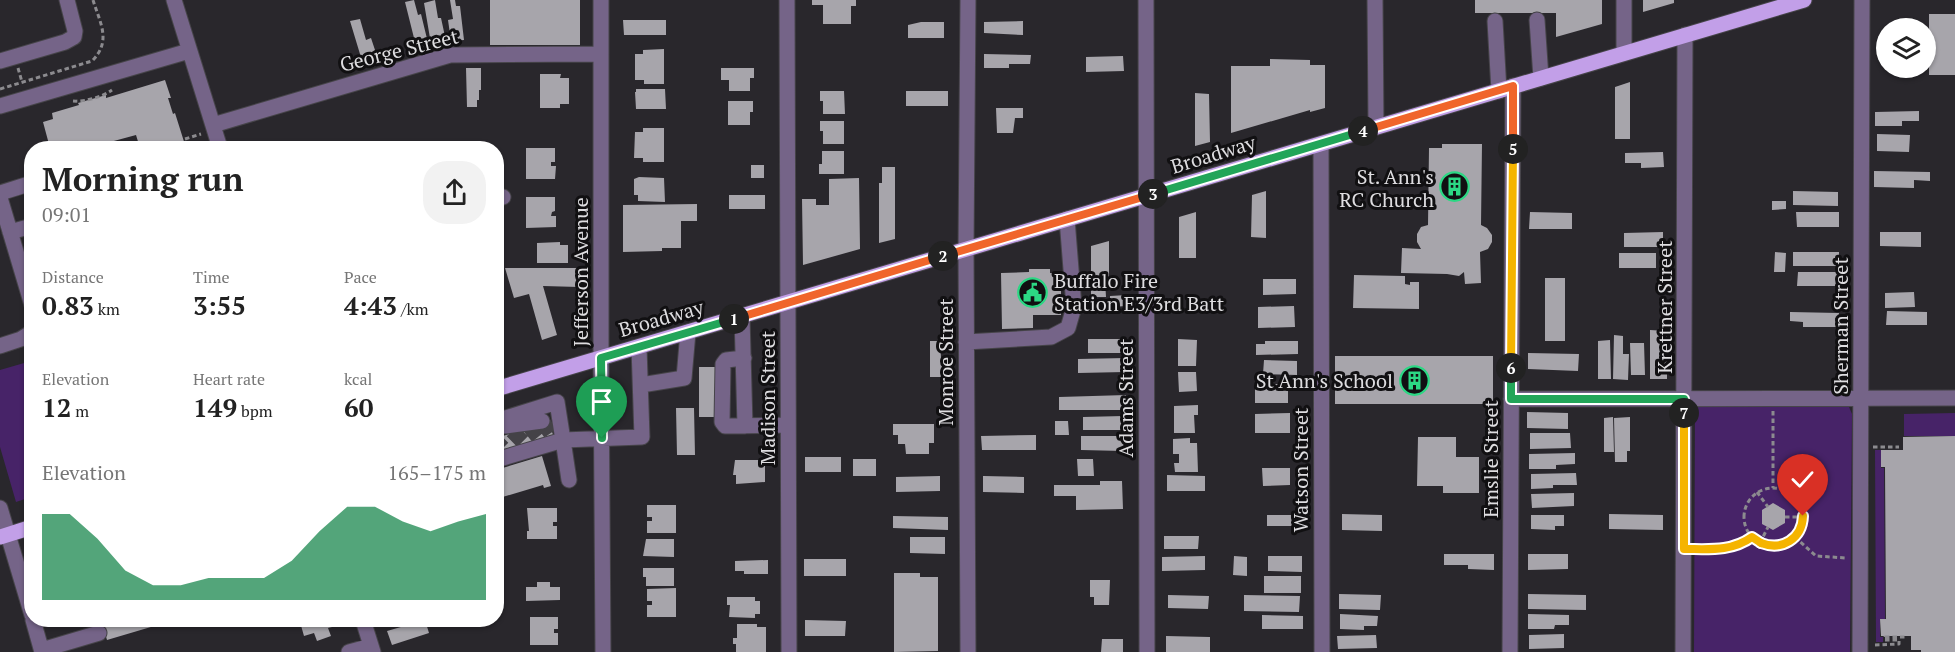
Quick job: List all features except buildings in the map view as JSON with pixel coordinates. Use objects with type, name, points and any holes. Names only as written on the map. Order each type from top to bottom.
[{"type":"main road","name":"Broadway","points":[[504,387],[1804,0]]},
{"type":"main road","points":[[4,536],[24,530]]},
{"type":"street","points":[[0,61],[65,42],[74,37],[75,32],[67,0]]},
{"type":"street","points":[[174,0],[189,51],[207,130],[215,141]]},
{"type":"street","name":"Jefferson Avenue","points":[[601,0],[603,652]]},
{"type":"street","name":"Madison Street","points":[[787,0],[789,652]]},
{"type":"street","name":"Monroe Street","points":[[968,0],[966,249],[968,652]]},
{"type":"street","name":"Adams Street","points":[[1146,0],[1147,652]]},
{"type":"street","points":[[1375,0],[1376,127]]},
{"type":"street","points":[[1624,0],[1624,53]]},
{"type":"street","name":"Sherman Street","points":[[1860,648],[1862,0]]},
{"type":"street","points":[[1537,20],[1541,78]]},
{"type":"street","name":"Emslie Street","points":[[1495,21],[1506,89],[1511,399],[1510,652]]},
{"type":"street","name":"Krettner Street","points":[[1683,652],[1685,35]]},
{"type":"street","points":[[0,106],[189,51]]},
{"type":"street","name":"George Street","points":[[207,130],[450,55],[601,54]]},
{"type":"street","name":"Watson Street","points":[[1321,144],[1322,652]]},
{"type":"street","points":[[24,186],[0,195],[10,232],[24,264]]},
{"type":"street","points":[[966,342],[1051,337],[1068,328],[1074,307],[1067,219]]},
{"type":"street","points":[[10,232],[24,228]]},
{"type":"street","points":[[742,316],[745,426]]},
{"type":"street","points":[[641,385],[684,378],[688,332]]},
{"type":"street","points":[[0,346],[24,337]]},
{"type":"street","points":[[504,428],[602,438],[642,437],[639,346]]},
{"type":"street","points":[[744,358],[726,360],[723,364],[722,422],[725,426],[788,425]]},
{"type":"street","points":[[1511,399],[1955,398]]},
{"type":"street","points":[[504,425],[557,402],[545,432],[505,452]]},
{"type":"street","points":[[505,452],[545,432]]},
{"type":"street","points":[[545,432],[568,480]]},
{"type":"street","points":[[0,508],[4,536],[24,594]]},
{"type":"street","points":[[35,627],[42,651],[99,633]]},
{"type":"street","points":[[349,652],[372,649],[365,627]]},
{"type":"path","points":[[17,64],[24,90]]},
{"type":"path","points":[[66,101],[79,102],[105,94],[116,85]]},
{"type":"path","points":[[185,139],[207,130]]},
{"type":"path","points":[[1773,407],[1773,488]]},
{"type":"path","points":[[1860,447],[1899,447]]},
{"type":"path","points":[[1773,488],[1788,491],[1796,498],[1803,516],[1800,529],[1787,543],[1768,546],[1752,537],[1744,522],[1744,511],[1757,492],[1773,488]]},
{"type":"path","points":[[1757,492],[1768,507]]},
{"type":"path","points":[[1785,517],[1803,516]]},
{"type":"path","points":[[1760,543],[1768,527]]},
{"type":"path","points":[[1684,549],[1724,549],[1744,543],[1752,537]]},
{"type":"path","points":[[1795,537],[1816,556],[1831,559],[1860,558]]},
{"type":"path","points":[[1860,648],[1899,644],[1899,640],[1885,640],[1885,637],[1907,637]]},
{"type":"shaded area","points":[[24,363],[24,499],[16,502],[0,447],[0,370]]},
{"type":"shaded area","points":[[1695,407],[1849,407],[1852,414],[1850,652],[1694,652]]},
{"type":"shaded area","points":[[1955,413],[1955,436],[1904,436],[1904,414]]},
{"type":"shaded area","points":[[1875,450],[1881,450],[1881,468],[1884,468],[1885,619],[1880,619],[1880,637],[1883,637],[1883,642],[1876,642]]},
{"type":"tunnel","points":[[542,421],[551,434]]},
{"type":"tunnel","points":[[529,426],[538,437]]},
{"type":"tunnel","points":[[512,431],[523,442]]},
{"type":"place","name":"St. Ann's RC Church","points":[[1455,187]]},
{"type":"place","name":"Buffalo Fire Station E3/3rd Batt","points":[[1033,292]]},
{"type":"place","name":"St Ann's School","points":[[1414,380]]},
{"type":"route","points":[[602,438],[601,358],[1513,86],[1511,399],[1684,399],[1684,549],[1731,548],[1752,537],[1768,546],[1783,545],[1798,533],[1803,516]]}]
